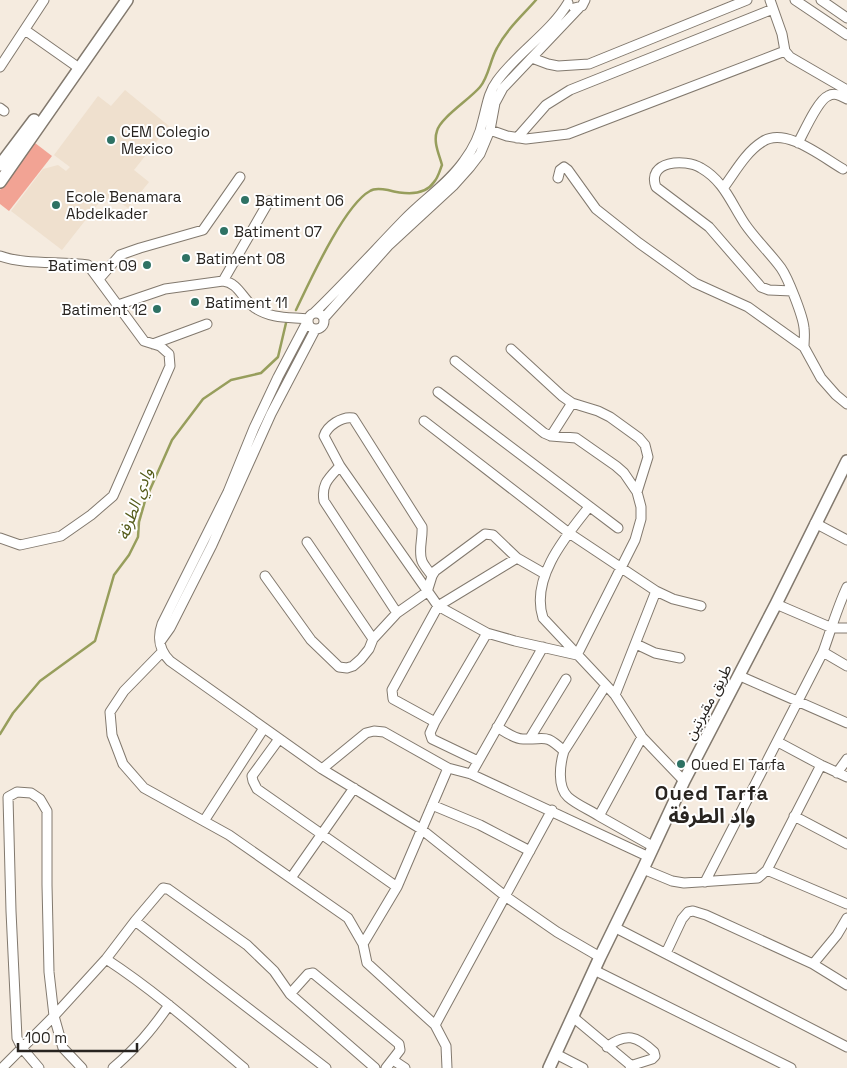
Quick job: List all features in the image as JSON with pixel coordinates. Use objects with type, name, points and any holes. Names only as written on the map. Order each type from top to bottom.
[{"type":"street","points":[[0,67],[44,0]]},
{"type":"street","points":[[0,182],[127,0]]},
{"type":"street","points":[[595,0],[573,7],[568,1],[557,20],[512,64],[492,88],[477,138],[463,163],[406,218],[310,318],[278,377],[254,428],[228,492],[159,633],[162,652],[170,662],[322,769],[421,829],[505,896],[557,932],[600,957]]},
{"type":"street","points":[[532,58],[558,66],[589,64],[747,0]]},
{"type":"street","points":[[795,0],[847,35]]},
{"type":"street","points":[[821,0],[847,18]]},
{"type":"street","points":[[517,138],[546,104],[570,90],[772,2],[785,51],[790,57],[847,90]]},
{"type":"street","points":[[160,642],[170,628],[212,545],[271,414],[315,330],[322,328],[324,318],[388,246],[453,186],[480,154],[490,130],[495,103],[500,93],[507,83],[582,4]]},
{"type":"street","points":[[25,30],[79,68]]},
{"type":"street","points":[[490,130],[517,138],[568,134],[785,51]]},
{"type":"street","points":[[0,165],[69,74],[79,68]]},
{"type":"street","points":[[798,143],[823,99],[834,94],[847,99]]},
{"type":"street","points":[[724,186],[753,149],[761,142],[774,138],[788,138],[842,169]]},
{"type":"street","points":[[792,291],[769,290],[761,287],[709,227],[659,191],[654,182],[654,177],[660,169],[672,162],[687,163],[702,168],[724,186],[749,229],[782,270],[792,291],[804,327],[804,347]]},
{"type":"street","points":[[558,178],[560,170],[564,167],[596,209],[639,243],[695,283],[748,307],[804,347],[821,378],[847,404]]},
{"type":"street","points":[[99,279],[120,255],[203,230],[240,176]]},
{"type":"street","points":[[223,281],[270,201]]},
{"type":"street","points":[[0,256],[10,260],[88,265],[144,341],[160,346],[169,354],[170,366],[113,496],[92,515],[61,536],[20,545],[0,538]]},
{"type":"street","points":[[118,305],[165,289],[223,281],[231,282],[254,307],[275,318],[310,318],[320,314],[324,318]]},
{"type":"street","points":[[310,318],[310,327],[315,330]]},
{"type":"street","points":[[154,344],[207,324]]},
{"type":"street","points":[[511,349],[562,396],[572,403],[587,406],[610,417],[633,432],[645,445],[648,457],[637,492]]},
{"type":"street","points":[[455,361],[544,433],[551,436],[572,437],[579,440],[616,466],[637,492],[641,507],[641,519],[635,540],[577,655]]},
{"type":"street","points":[[438,392],[618,528]]},
{"type":"street","points":[[551,436],[572,403]]},
{"type":"street","points":[[432,576],[422,561],[420,549],[423,537],[422,527],[353,418],[342,418],[325,431],[324,436],[340,466],[438,606],[487,633],[577,655]]},
{"type":"street","points":[[424,420],[568,533],[656,591],[672,599],[702,606]]},
{"type":"street","name":"طريق مقبرتين","points":[[549,1068],[684,781],[740,676],[847,461]]},
{"type":"street","points":[[340,466],[324,484],[322,492],[324,501],[397,613]]},
{"type":"street","points":[[589,507],[568,533],[545,574],[541,605],[543,618],[615,695],[642,737],[684,781]]},
{"type":"street","points":[[815,523],[847,540]]},
{"type":"street","points":[[265,576],[311,640],[339,667],[347,668],[353,666],[369,649],[373,639],[397,613],[427,592],[432,576],[485,534],[493,535],[517,558],[545,574]]},
{"type":"street","points":[[307,542],[373,639]]},
{"type":"street","points":[[435,722],[393,699],[392,690],[438,606],[517,558]]},
{"type":"street","points":[[705,882],[823,652],[836,611],[847,587]]},
{"type":"street","points":[[615,695],[656,591]]},
{"type":"street","points":[[776,604],[832,628],[847,628]]},
{"type":"street","points":[[478,761],[432,739],[430,734],[435,722],[487,633]]},
{"type":"street","points":[[636,644],[655,653],[680,658]]},
{"type":"street","points":[[471,774],[544,647]]},
{"type":"street","points":[[162,652],[124,691],[110,712],[112,735],[122,764],[144,788],[229,835],[348,918],[363,944],[367,962],[435,1025],[446,1046],[447,1068]]},
{"type":"street","points":[[823,652],[847,666]]},
{"type":"street","points":[[740,676],[847,723]]},
{"type":"street","points":[[530,738],[566,678]]},
{"type":"street","points":[[606,685],[564,752],[562,759],[562,787],[568,797],[600,816],[652,852]]},
{"type":"street","points":[[497,727],[517,738],[543,738],[551,740],[564,752]]},
{"type":"street","points":[[204,821],[264,728]]},
{"type":"street","points":[[322,769],[366,733],[374,731],[384,732],[448,768],[471,774],[652,852]]},
{"type":"street","points":[[600,816],[642,737]]},
{"type":"street","points":[[279,739],[252,776],[257,789],[396,887]]},
{"type":"street","points":[[778,742],[847,777]]},
{"type":"street","points":[[837,773],[847,759]]},
{"type":"street","points":[[644,869],[678,883],[758,878],[767,870],[821,765]]},
{"type":"street","points":[[363,944],[396,887],[448,768]]},
{"type":"street","points":[[291,878],[354,788]]},
{"type":"street","points":[[39,1068],[22,1048],[17,1038],[8,797],[17,792],[31,793],[40,799],[47,811],[49,972],[54,1016],[63,1048],[82,1068]]},
{"type":"street","points":[[432,805],[480,825],[530,851]]},
{"type":"street","points":[[435,1025],[552,810]]},
{"type":"street","points":[[794,816],[847,844]]},
{"type":"street","points":[[767,870],[847,904]]},
{"type":"street","points":[[2,1068],[54,1016],[106,959],[159,891],[164,888],[248,945],[274,971],[290,994],[375,1068]]},
{"type":"street","points":[[666,953],[682,919],[688,912],[693,911],[706,915],[813,964],[847,985]]},
{"type":"street","points":[[813,964],[847,918]]},
{"type":"street","points":[[135,921],[326,1068]]},
{"type":"street","points":[[614,927],[847,1047]]},
{"type":"street","points":[[836,934],[847,938]]},
{"type":"street","points":[[106,959],[169,1004],[244,1068]]},
{"type":"street","points":[[594,970],[791,1068]]},
{"type":"street","points":[[290,994],[308,974],[313,973],[400,1044],[400,1050],[386,1068]]},
{"type":"street","points":[[113,1068],[153,1028],[169,1004]]},
{"type":"street","points":[[573,1018],[607,1047],[632,1067],[655,1056],[654,1052],[628,1037],[619,1038],[607,1047]]},
{"type":"street","points":[[556,1054],[583,1068]]},
{"type":"street","points":[[394,1060],[405,1068]]},
{"type":"shaded area","name":"CEM Colegio Mexico","points":[[125,90],[169,126],[134,170],[149,182],[128,208],[110,196],[105,201],[102,199],[62,250],[11,211],[43,169],[58,165],[66,171],[70,167],[54,155],[98,96],[111,106]]},
{"type":"shaded area","points":[[35,143],[52,156],[9,211],[0,204],[0,190]]},
{"type":"waterway","name":"وادي الطرفة","points":[[296,310],[328,246],[349,212],[360,199],[376,189],[413,193],[430,187],[438,176],[442,165],[436,139],[439,126],[480,87],[501,41],[536,0]]},
{"type":"waterway","name":"وادي الطرفة","points":[[0,734],[13,713],[40,681],[95,641],[114,575],[129,555],[138,537],[139,522],[145,501],[172,440],[203,399],[231,380],[261,373],[278,357],[286,323]]},
{"type":"place","name":"CEM Colegio Mexico","points":[[111,140]]},
{"type":"place","name":"Batiment 06","points":[[245,200]]},
{"type":"place","name":"Ecole Benamara Abdelkader","points":[[56,205]]},
{"type":"place","name":"Batiment 07","points":[[224,231]]},
{"type":"place","name":"Batiment 08","points":[[186,258]]},
{"type":"place","name":"Batiment 09","points":[[147,265]]},
{"type":"place","name":"Batiment 11","points":[[195,302]]},
{"type":"place","name":"Batiment 12","points":[[157,309]]},
{"type":"place","name":"Oued El Tarfa","points":[[681,764]]},
{"type":"district","name":"Oued Tarfa واد الطرفة","points":[[712,804]]}]
